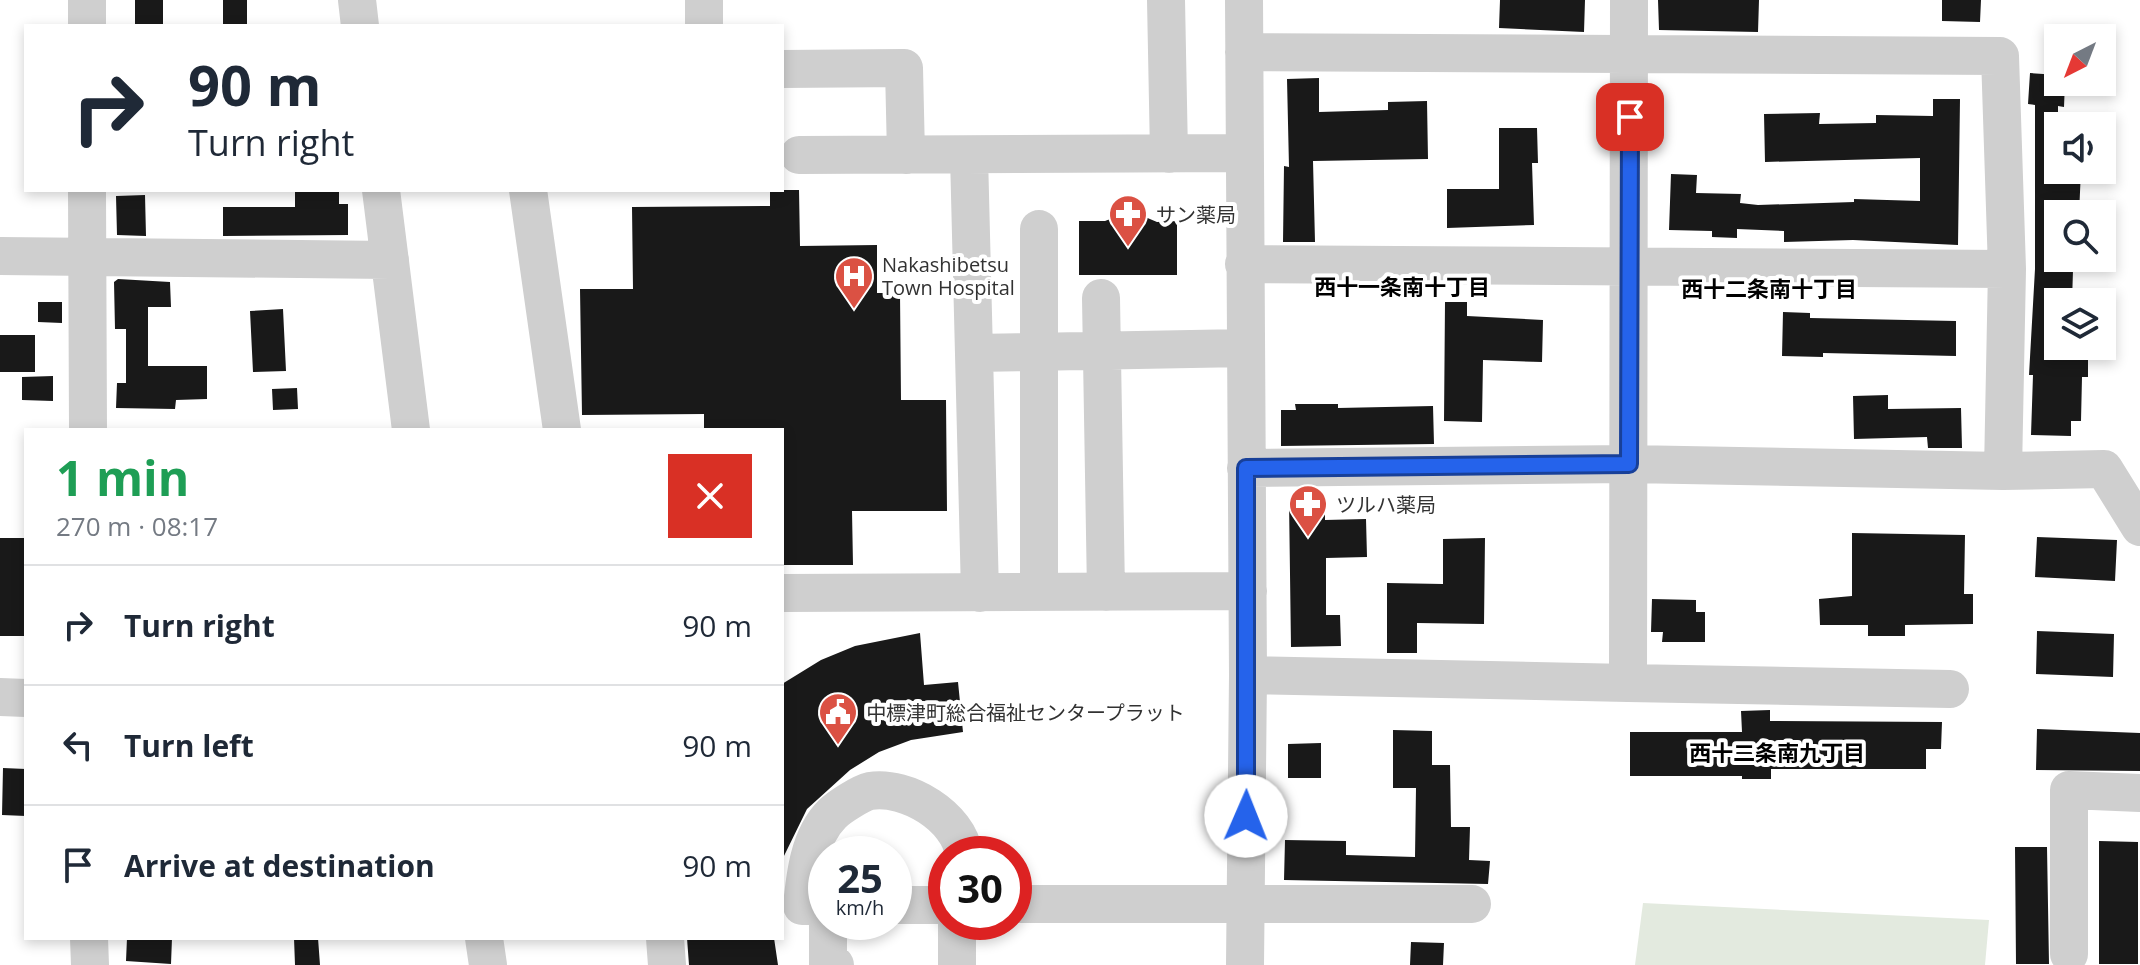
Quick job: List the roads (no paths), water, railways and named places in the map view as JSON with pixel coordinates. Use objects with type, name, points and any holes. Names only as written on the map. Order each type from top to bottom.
[{"type":"street","points":[[87,0],[87,24]]},
{"type":"street","points":[[357,0],[360,24]]},
{"type":"street","points":[[704,0],[704,24]]},
{"type":"street","points":[[1166,0],[1169,154]]},
{"type":"street","points":[[1244,0],[1248,591],[1245,965]]},
{"type":"street","points":[[1628,683],[1629,0]]},
{"type":"street","points":[[1244,52],[1630,57],[2000,56],[2007,269],[2003,471]]},
{"type":"street","points":[[784,69],[904,68],[906,155]]},
{"type":"street","points":[[799,155],[1244,153]]},
{"type":"street","points":[[969,155],[980,593]]},
{"type":"street","points":[[87,192],[88,428]]},
{"type":"street","points":[[381,192],[411,428]]},
{"type":"street","points":[[528,192],[562,428]]},
{"type":"street","points":[[1039,229],[1039,592]]},
{"type":"street","points":[[0,256],[390,260]]},
{"type":"street","points":[[1244,264],[2007,269]]},
{"type":"street","points":[[1101,298],[1106,592]]},
{"type":"street","points":[[974,353],[1245,348]]},
{"type":"street","points":[[1246,468],[1629,464],[2003,471],[2104,469],[2126,472],[2140,527]]},
{"type":"street","points":[[784,593],[1248,591]]},
{"type":"street","points":[[1248,675],[1950,689]]},
{"type":"street","points":[[0,697],[24,698]]},
{"type":"street","points":[[2069,954],[2069,790],[2140,793]]},
{"type":"street","points":[[820,836],[832,814],[869,791],[906,796],[943,813],[958,836]]},
{"type":"street","points":[[808,857],[802,906],[808,906]]},
{"type":"street","points":[[1032,904],[1472,904]]},
{"type":"street","points":[[89,940],[90,965]]},
{"type":"street","points":[[484,940],[488,965]]},
{"type":"street","points":[[665,940],[667,965]]},
{"type":"street","points":[[828,940],[828,965],[835,965]]},
{"type":"street","points":[[957,940],[957,965]]},
{"type":"place","name":"サン薬局","points":[[1128,248]]},
{"type":"place","name":"Nakashibetsu Town Hospital","points":[[854,310]]},
{"type":"place","name":"ツルハ薬局","points":[[1308,538]]},
{"type":"place","name":"中標津町総合福祉センタープラット","points":[[838,746]]},
{"type":"district","name":"西十一条南十丁目","points":[[1402,286]]},
{"type":"district","name":"西十二条南十丁目","points":[[1769,288]]},
{"type":"district","name":"西十二条南九丁目","points":[[1777,752]]}]
